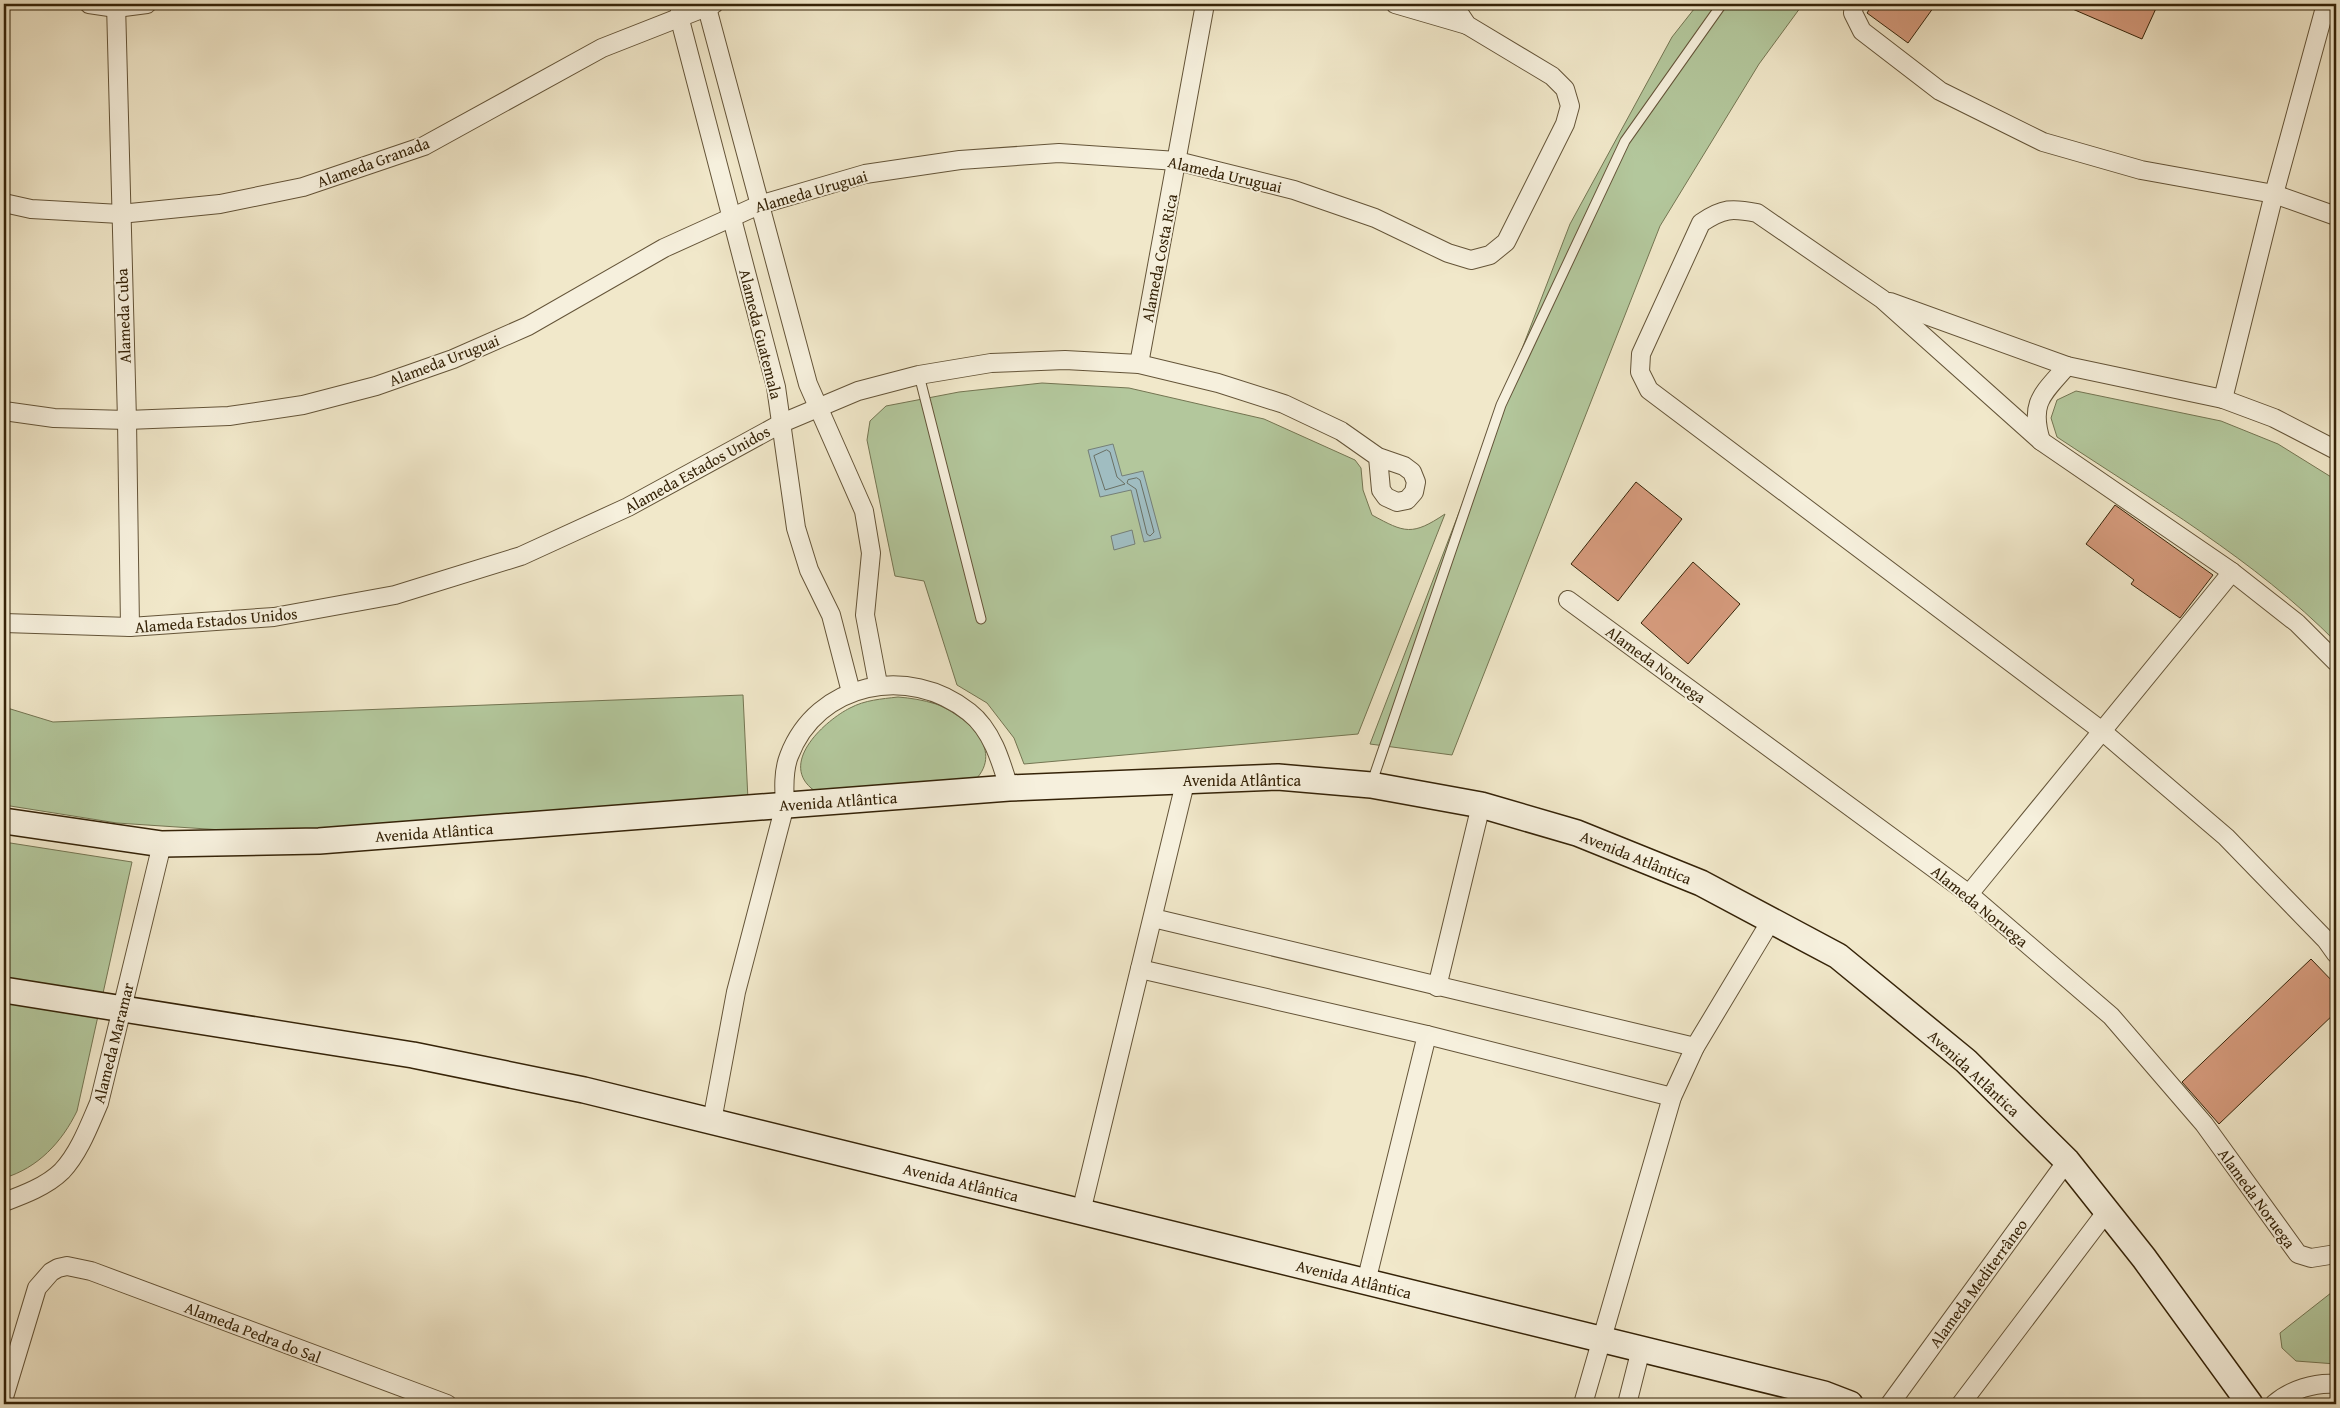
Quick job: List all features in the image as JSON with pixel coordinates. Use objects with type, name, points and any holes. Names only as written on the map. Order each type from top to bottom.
[{"type":"street","points":[[89,4],[116,6],[147,4]]},
{"type":"street","name":"Alameda Costa Rica","points":[[1139,364],[1205,4]]},
{"type":"street","points":[[1395,4],[1468,25]]},
{"type":"street","points":[[1453,4],[1468,25]]},
{"type":"street","points":[[1854,4],[1853,13],[1862,31],[1940,91],[2043,142],[2141,170],[2274,194],[2336,216]]},
{"type":"street","points":[[2224,399],[2274,194],[2326,4]]},
{"type":"street","name":"Alameda Granada","points":[[4,203],[31,209],[120,214],[220,204],[303,187],[424,146],[602,48],[680,10],[709,5]]},
{"type":"street","name":"Alameda Guatemala","points":[[709,5],[758,205],[808,384],[864,511],[871,553],[864,615],[878,684]]},
{"type":"street","name":"Alameda Cuba","points":[[116,6],[120,214],[127,420],[130,627]]},
{"type":"street","name":"Alameda Guatemala","points":[[680,10],[776,387],[796,528],[809,570],[831,615],[851,692]]},
{"type":"street","name":"Alameda Uruguai","points":[[4,411],[54,418],[127,420],[229,416],[303,405],[376,386],[453,359],[528,326],[664,248],[758,205],[865,174],[960,160],[1059,153],[1177,161],[1294,190],[1375,218],[1448,253],[1471,260],[1490,255],[1506,242],[1565,124],[1570,106],[1565,89],[1552,76],[1468,25]]},
{"type":"street","points":[[2336,662],[2297,623],[2232,572],[2041,441],[1882,299],[1757,213],[1736,208],[1718,212],[1701,223],[1641,354],[1640,372],[1650,390],[2102,731],[2226,837],[2326,940],[2336,954]]},
{"type":"street","points":[[1882,299],[2067,366],[2224,399],[2274,418],[2336,450]]},
{"type":"street","name":"Alameda Estados Unidos","points":[[4,622],[130,627],[284,616],[396,595],[521,556],[628,507],[782,422],[858,391],[919,375],[1001,363],[1065,360],[1139,364],[1218,383],[1284,404],[1342,431],[1378,457]]},
{"type":"street","points":[[2041,441],[2035,422],[2038,402],[2067,366]]},
{"type":"street","points":[[1969,894],[2232,572]]},
{"type":"street","name":"Alameda Noruega","points":[[1568,600],[1969,894],[2111,1016],[2204,1124],[2298,1254],[2311,1258],[2336,1254]]},
{"type":"street","points":[[712,1120],[736,992],[784,805],[784,784],[788,758],[799,734],[822,710],[851,692],[878,684],[912,686],[941,694],[970,712],[989,735],[1009,788]]},
{"type":"street","name":"Avenida Atlântica","points":[[4,821],[162,844],[319,841],[1009,788],[1186,779],[1278,777],[1371,785],[1481,805],[1577,833],[1701,883],[1772,919],[1838,956],[1966,1061],[2067,1161],[2144,1258],[2250,1404]]},
{"type":"street","points":[[1081,1212],[1186,779]]},
{"type":"street","points":[[1438,986],[1481,805]]},
{"type":"street","name":"Alameda Maramar","points":[[4,1202],[29,1192],[62,1171],[85,1135],[99,1103],[162,844]]},
{"type":"street","points":[[1153,918],[1695,1047]]},
{"type":"street","points":[[1583,1404],[1672,1097],[1695,1047],[1772,919]]},
{"type":"street","points":[[1140,968],[1427,1035],[1672,1097]]},
{"type":"street","name":"Avenida Atlântica","points":[[4,990],[413,1055],[584,1090],[1824,1394],[1850,1404]]},
{"type":"street","points":[[1366,1282],[1427,1035]]},
{"type":"street","name":"Alameda Mediterrâneo","points":[[1890,1404],[2067,1161]]},
{"type":"street","points":[[1960,1404],[2107,1211]]},
{"type":"street","name":"Alameda Pedra do Sal","points":[[4,1397],[37,1288],[51,1272],[67,1266],[91,1271],[447,1404]]},
{"type":"street","points":[[1626,1404],[1641,1349]]},
{"type":"street","points":[[2274,1404],[2296,1390],[2328,1383],[2336,1384]]},
{"type":"lane","points":[[1371,785],[1501,405],[1625,141],[1722,4]]},
{"type":"lane","points":[[919,375],[981,620]]},
{"type":"green space","points":[[1698,4],[1803,4],[1759,64],[1660,226],[1452,755],[1370,744],[1570,224],[1672,37]]},
{"type":"green space","points":[[1042,383],[1129,388],[1264,419],[1355,460],[1361,468],[1363,490],[1372,515],[1383,521],[1408,530],[1424,526],[1445,514],[1358,734],[1024,764],[1014,738],[987,703],[957,685],[924,581],[895,576],[867,440],[870,421],[886,406],[959,392]]},
{"type":"green space","points":[[2076,391],[2221,421],[2278,444],[2336,480],[2336,642],[2272,584],[2202,532],[2057,437],[2051,418],[2057,400]]},
{"type":"green space","points":[[743,695],[748,800],[297,835],[117,823],[4,805],[4,707],[53,722]]},
{"type":"green space","points":[[898,697],[936,704],[960,717],[971,727],[979,737],[986,759],[982,771],[972,783],[828,797],[811,788],[803,777],[801,766],[803,754],[819,731],[840,714],[856,705],[873,700]]},
{"type":"green space","points":[[4,842],[132,862],[77,1111],[64,1133],[48,1152],[28,1168],[4,1178]]},
{"type":"green space","points":[[2336,1289],[2336,1364],[2296,1361],[2282,1348],[2280,1333]]},
{"type":"water","points":[[1113,444],[1122,476],[1143,471],[1161,538],[1144,542],[1131,490],[1100,497],[1088,450]]},
{"type":"water","points":[[1132,530],[1135,544],[1114,550],[1111,536]]},
{"type":"building","points":[[1873,4],[1936,4],[1908,43],[1867,13]]},
{"type":"building","points":[[2061,4],[2158,4],[2142,39]]},
{"type":"building","points":[[1636,482],[1682,519],[1618,601],[1571,564]]},
{"type":"building","points":[[2115,505],[2213,575],[2180,618],[2131,584],[2134,580],[2086,544]]},
{"type":"building","points":[[1693,562],[1740,604],[1688,664],[1641,623]]},
{"type":"building","points":[[2311,959],[2336,985],[2336,1012],[2219,1124],[2182,1082]]}]
